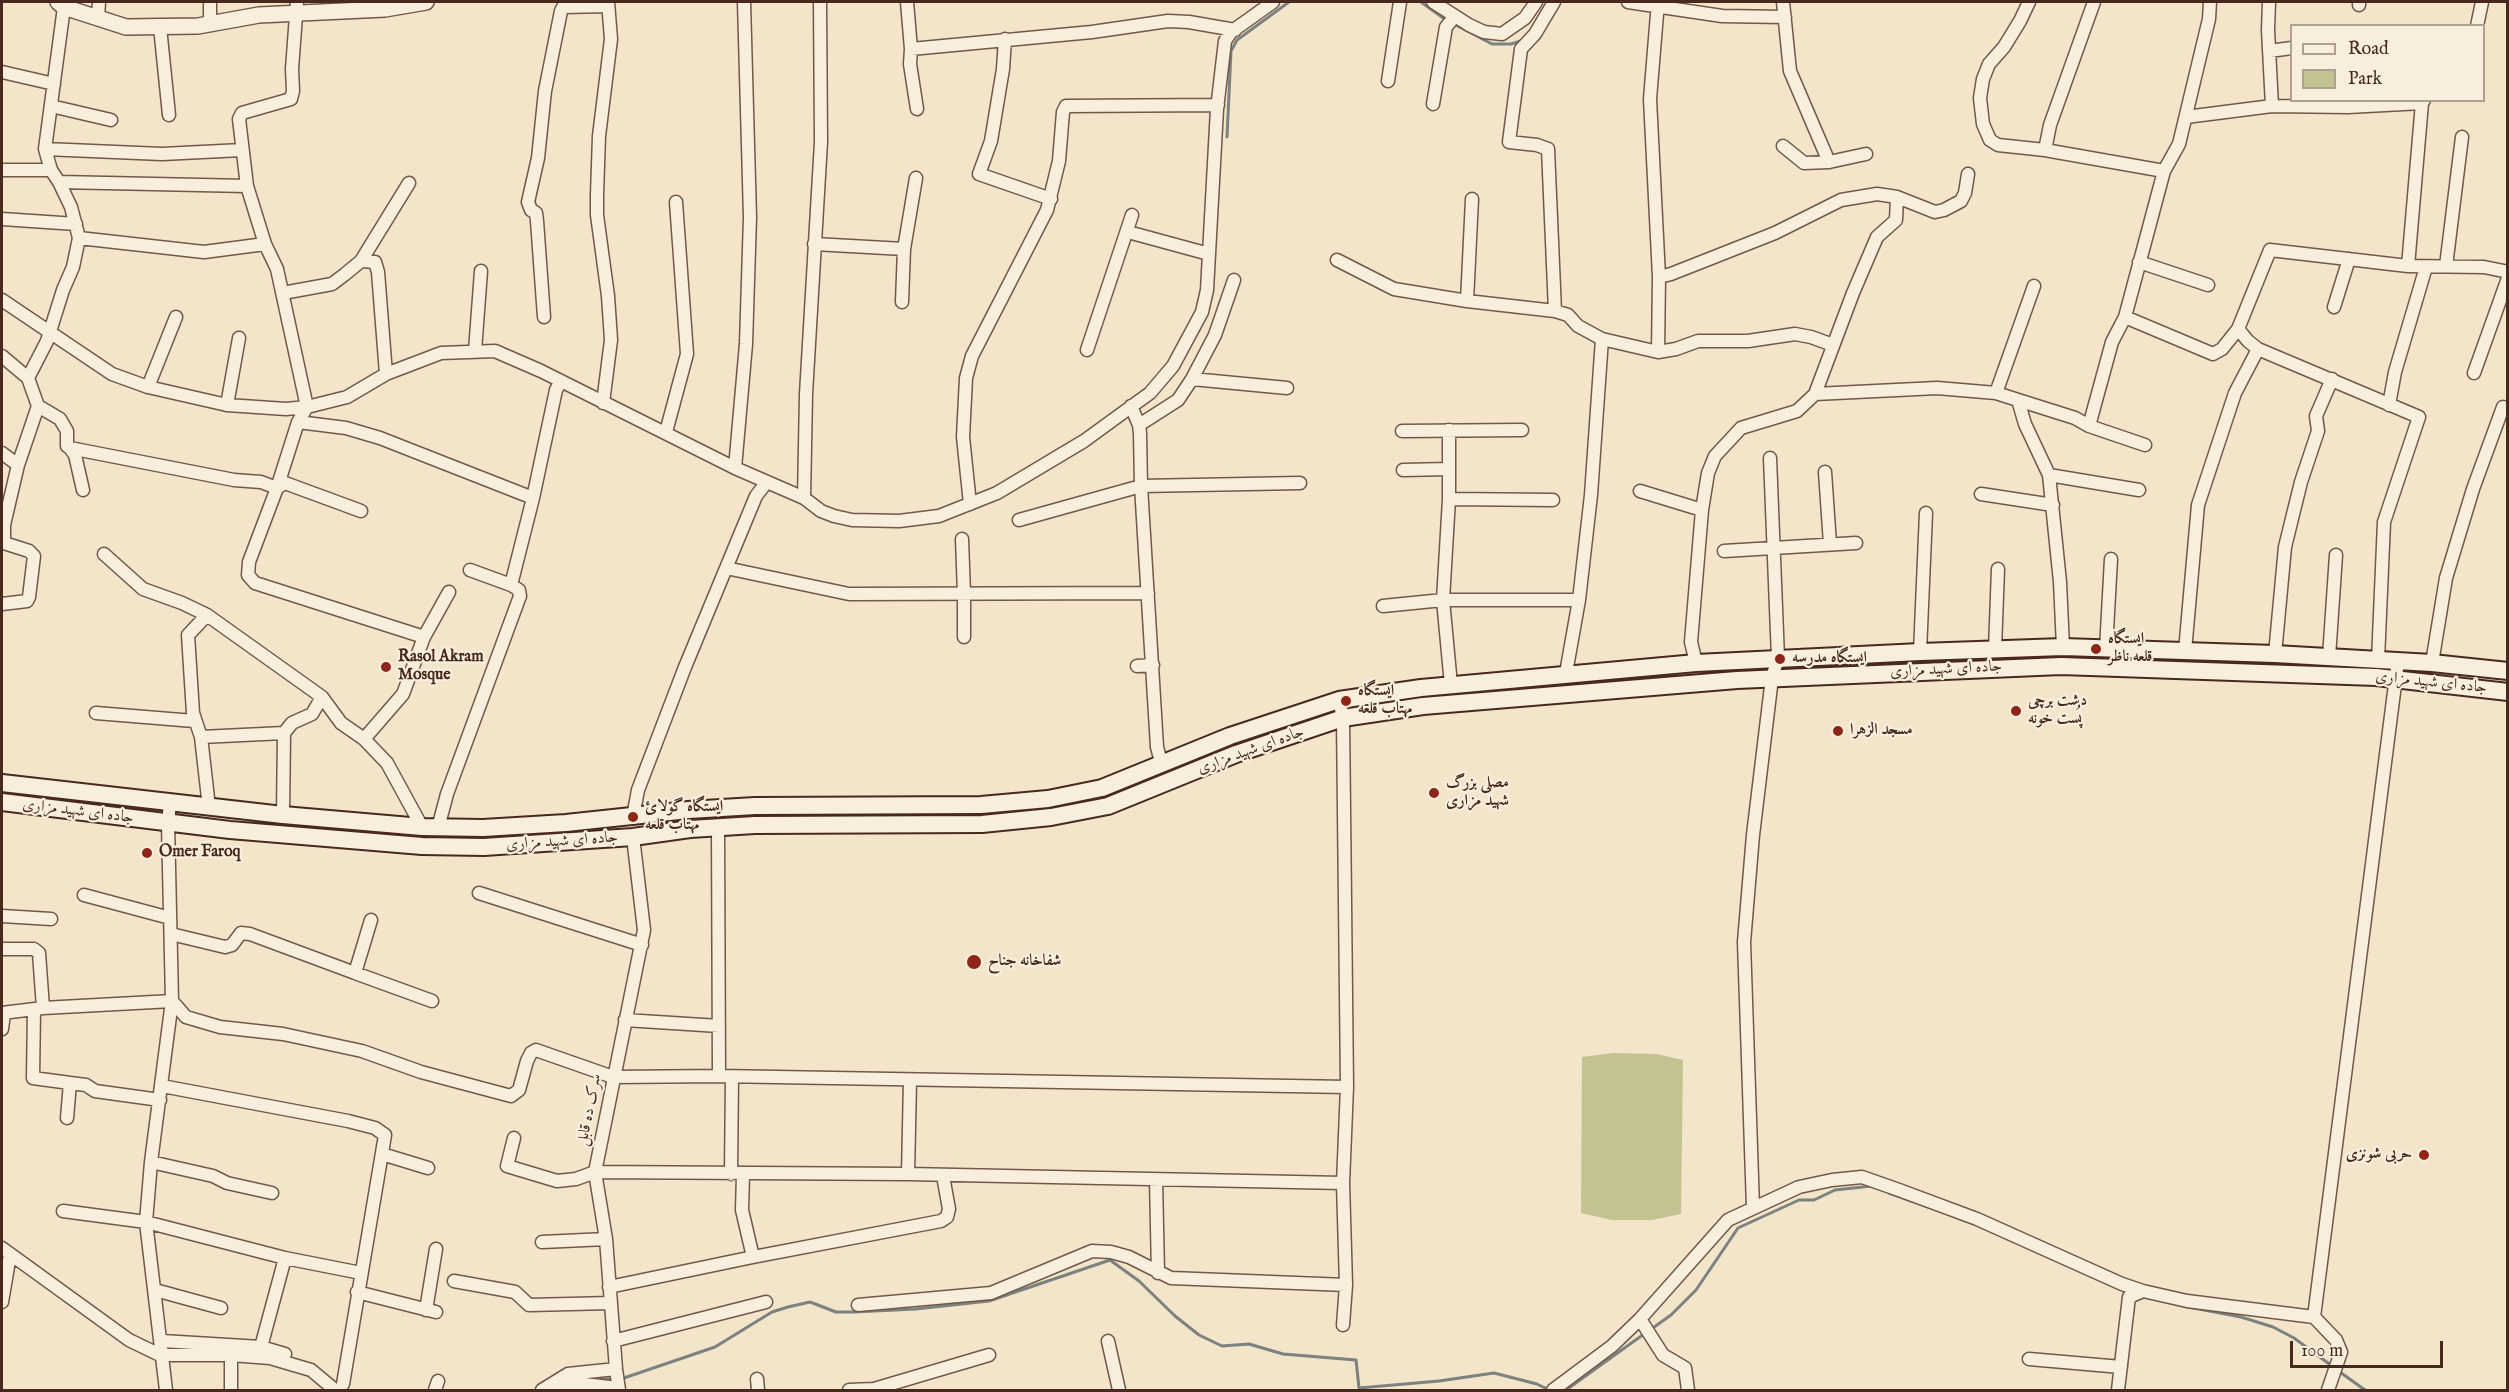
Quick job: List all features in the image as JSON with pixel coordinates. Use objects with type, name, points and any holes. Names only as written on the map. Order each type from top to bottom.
[{"type":"main road","name":"جاده ای شهید مزاری","points":[[2,802],[230,830],[422,846],[484,847],[633,837],[718,827],[1048,799],[1102,788],[1161,762],[1339,700],[1566,673],[1778,658],[2063,647],[2275,654],[2432,663],[2508,671]]},
{"type":"main road","name":"جاده ای شهید مزاری","points":[[2,783],[283,815],[430,828],[483,828],[755,806],[982,824],[1051,818],[1108,806],[1236,754],[1343,718],[1423,706],[1772,678],[2061,666],[2274,672],[2396,679],[2508,692]]},
{"type":"street","points":[[210,2],[210,25]]},
{"type":"street","points":[[28,378],[48,336],[73,267],[79,238],[76,224],[59,182],[51,170],[45,149],[54,84],[61,4],[98,9],[126,27],[160,27],[210,25],[297,8],[385,9],[426,2]]},
{"type":"street","points":[[735,468],[746,344],[750,217],[744,2]]},
{"type":"street","points":[[804,498],[806,394],[821,142],[820,2]]},
{"type":"street","points":[[907,2],[912,49],[910,64],[917,109]]},
{"type":"street","points":[[2,300],[48,336],[112,374],[148,387],[227,405],[286,409],[307,407],[347,397],[386,374],[441,353],[475,351],[503,354],[559,386],[666,432],[735,468],[761,489],[804,498],[821,511],[852,520],[918,520],[939,516],[961,510],[997,493],[1084,441],[1150,393],[1173,366],[1202,312],[1207,290],[1218,105],[1225,41],[1235,30],[1273,2]]},
{"type":"street","points":[[1388,81],[1400,2]]},
{"type":"street","points":[[1433,2],[1484,32],[1502,34],[1534,34],[1554,2]]},
{"type":"street","points":[[1536,2],[1525,18],[1521,34],[1509,142],[1538,145],[1548,149],[1556,311]]},
{"type":"street","points":[[1628,2],[1658,4],[1722,16],[1785,17]]},
{"type":"street","points":[[1784,2],[1790,71],[1829,162]]},
{"type":"street","points":[[2029,2],[2004,46],[1989,63],[1983,79],[1980,98],[1983,124],[1990,140],[1998,145],[2045,150],[2164,171]]},
{"type":"street","points":[[2045,150],[2050,125],[2094,2]]},
{"type":"street","points":[[2090,426],[2112,342],[2125,317],[2164,171],[2179,144],[2209,19],[2210,2]]},
{"type":"street","points":[[2270,2],[2269,51],[2272,106]]},
{"type":"street","points":[[2477,24],[2482,2]]},
{"type":"street","points":[[544,317],[536,213],[531,210],[528,202],[538,158],[545,91],[561,11],[563,8],[608,4],[611,39],[599,136],[597,195],[597,215],[608,296],[611,340],[603,403]]},
{"type":"street","points":[[1658,4],[1650,99],[1659,277],[1658,352]]},
{"type":"street","points":[[297,8],[291,99],[242,113],[239,128],[247,186],[265,244],[277,269],[307,407],[299,420],[277,488],[249,562],[248,575],[255,583],[424,637]]},
{"type":"street","points":[[1432,104],[1446,27],[1455,16]]},
{"type":"street","points":[[912,49],[1092,32],[1168,21],[1189,22],[1235,30]]},
{"type":"street","points":[[160,27],[169,115]]},
{"type":"street","points":[[1005,39],[1003,69],[991,141],[979,174],[1051,199]]},
{"type":"street","points":[[2269,51],[2290,48]]},
{"type":"street","points":[[2,72],[54,84]]},
{"type":"street","points":[[2186,117],[2272,106],[2348,107],[2423,102],[2408,266]]},
{"type":"street","points":[[970,504],[963,437],[966,378],[972,356],[1051,199],[1059,161],[1063,112],[1066,106],[1218,105]]},
{"type":"street","points":[[51,106],[111,120]]},
{"type":"street","points":[[2446,266],[2462,137]]},
{"type":"street","points":[[1783,146],[1804,163],[1829,162],[1866,154]]},
{"type":"street","points":[[45,149],[162,154],[242,150]]},
{"type":"street","points":[[2,170],[51,170]]},
{"type":"street","points":[[1659,277],[1775,233],[1840,200],[1877,194],[1897,197],[1935,212],[1944,210],[1960,201],[1965,193],[1968,174]]},
{"type":"street","points":[[902,302],[904,249],[916,178]]},
{"type":"street","points":[[59,182],[247,186]]},
{"type":"street","points":[[283,292],[332,284],[361,261],[409,183]]},
{"type":"street","points":[[1696,663],[1691,642],[1702,510],[1708,473],[1715,456],[1740,428],[1797,411],[1815,394],[1877,237],[1896,220],[1897,197]]},
{"type":"street","points":[[1467,301],[1472,199]]},
{"type":"street","points":[[666,432],[687,354],[676,202]]},
{"type":"street","points":[[1087,350],[1132,215]]},
{"type":"street","points":[[2,219],[76,224]]},
{"type":"street","points":[[1128,231],[1209,254]]},
{"type":"street","points":[[79,238],[204,252],[265,244]]},
{"type":"street","points":[[814,244],[904,249]]},
{"type":"street","points":[[2125,317],[2213,354],[2222,349],[2238,329],[2270,250],[2408,266],[2484,267],[2508,272]]},
{"type":"street","points":[[2334,307],[2349,259]]},
{"type":"street","points":[[1337,260],[1395,289],[1467,301],[1556,311],[1568,315],[1578,326],[1602,339],[1658,352],[1676,349],[1698,341],[1748,341],[1796,334],[1833,345]]},
{"type":"street","points":[[361,261],[375,262],[378,272],[386,374]]},
{"type":"street","points":[[2139,261],[2208,285]]},
{"type":"street","points":[[2389,405],[2426,267]]},
{"type":"street","points":[[475,351],[481,271]]},
{"type":"street","points":[[2474,373],[2508,278]]},
{"type":"street","points":[[1139,424],[1178,400],[1192,379],[1215,335],[1234,280]]},
{"type":"street","points":[[1996,393],[2034,286]]},
{"type":"street","points":[[148,387],[176,317]]},
{"type":"street","points":[[2238,329],[2258,349],[2420,417],[2384,522],[2378,660]]},
{"type":"street","points":[[227,405],[239,338]]},
{"type":"street","points":[[1566,673],[1579,600],[1591,495],[1602,339]]},
{"type":"street","points":[[2185,651],[2198,505],[2235,393],[2258,349]]},
{"type":"street","points":[[2,356],[28,378],[38,405],[60,419],[67,431],[67,446],[75,455],[83,490]]},
{"type":"street","points":[[1192,379],[1287,388]]},
{"type":"street","points":[[2275,654],[2285,548],[2301,482],[2318,431],[2316,416],[2332,379]]},
{"type":"street","points":[[511,585],[559,386]]},
{"type":"street","points":[[1815,394],[1937,388],[1996,393],[2075,418],[2090,426],[2145,445]]},
{"type":"street","points":[[2018,400],[2025,424],[2049,475],[2063,647]]},
{"type":"street","points":[[2,604],[27,602],[34,556],[29,551],[4,543],[4,525],[18,465],[38,405]]},
{"type":"street","points":[[2432,663],[2446,578],[2473,489],[2503,407]]},
{"type":"street","points":[[1132,408],[1139,424],[1157,747],[1161,762]]},
{"type":"street","points":[[299,420],[346,428],[380,438],[533,498]]},
{"type":"street","points":[[1449,430],[1449,499],[1443,600],[1451,685]]},
{"type":"street","points":[[1402,431],[1522,430]]},
{"type":"street","points":[[70,448],[234,480],[261,482],[277,488]]},
{"type":"street","points":[[2,453],[18,465]]},
{"type":"street","points":[[1753,1207],[1744,942],[1753,835],[1772,678],[1778,658],[1770,459]]},
{"type":"street","points":[[1403,470],[1449,469]]},
{"type":"street","points":[[1825,472],[1830,544]]},
{"type":"street","points":[[2049,475],[2139,490]]},
{"type":"street","points":[[277,488],[285,483],[361,511]]},
{"type":"street","points":[[1018,520],[1141,486],[1300,483]]},
{"type":"street","points":[[633,817],[638,790],[685,667],[761,489]]},
{"type":"street","points":[[1640,491],[1702,510]]},
{"type":"street","points":[[1981,494],[2053,505]]},
{"type":"street","points":[[1449,499],[1553,500]]},
{"type":"street","points":[[1920,652],[1926,513]]},
{"type":"street","points":[[962,539],[963,637]]},
{"type":"street","points":[[1724,551],[1856,543]]},
{"type":"street","points":[[104,554],[143,589],[207,615],[322,697],[341,723],[364,739],[387,763],[430,828],[447,794],[520,596],[519,590],[511,585],[470,570]]},
{"type":"street","points":[[2329,657],[2336,555]]},
{"type":"street","points":[[2106,649],[2111,559]]},
{"type":"street","points":[[726,568],[849,594],[1148,593]]},
{"type":"street","points":[[1995,649],[1998,569]]},
{"type":"street","points":[[364,739],[403,694],[424,637],[449,592]]},
{"type":"street","points":[[1383,606],[1443,600],[1579,600]]},
{"type":"street","points":[[207,615],[188,635],[194,721],[201,737],[209,807]]},
{"type":"street","points":[[2314,1317],[2398,661]]},
{"type":"street","points":[[1137,666],[1153,665]]},
{"type":"street","points":[[283,815],[284,733],[292,723],[312,714],[322,697]]},
{"type":"street","points":[[1339,700],[1343,718],[1347,1087],[1343,1183],[1346,1285],[1343,1325]]},
{"type":"street","points":[[96,713],[194,721]]},
{"type":"street","points":[[201,737],[284,733]]},
{"type":"street","points":[[166,1390],[160,1355],[162,1341],[146,1222],[151,1162],[172,1002],[168,823],[170,803]]},
{"type":"street","points":[[718,827],[719,1076]]},
{"type":"street","name":"سرک ده قابل","points":[[619,1389],[613,1341],[606,1239],[595,1172],[644,930],[633,837]]},
{"type":"street","points":[[479,893],[642,945]]},
{"type":"street","points":[[84,895],[170,918]]},
{"type":"street","points":[[2,916],[51,919]]},
{"type":"street","points":[[356,973],[372,920]]},
{"type":"street","points":[[171,934],[225,947],[232,945],[242,933],[250,934],[432,1002]]},
{"type":"street","points":[[2,949],[34,949],[39,953],[39,1009],[33,1078],[86,1084],[95,1091],[160,1100]]},
{"type":"street","points":[[2,1029],[3,1013],[172,1002],[186,1017],[220,1028],[283,1034],[362,1051],[421,1072],[511,1096],[519,1090],[527,1061],[533,1051],[613,1077],[719,1076],[1347,1087]]},
{"type":"street","points":[[625,1020],[719,1026]]},
{"type":"street","points":[[732,1077],[737,1174],[742,1210],[753,1257]]},
{"type":"street","points":[[908,1174],[910,1081]]},
{"type":"street","points":[[66,1118],[70,1083]]},
{"type":"street","points":[[162,1086],[375,1128],[385,1135],[357,1292],[343,1388]]},
{"type":"street","points":[[514,1137],[507,1166],[557,1181],[576,1179],[595,1172],[908,1174],[1343,1183]]},
{"type":"street","points":[[382,1154],[428,1168]]},
{"type":"street","points":[[151,1162],[213,1176],[227,1183],[272,1192]]},
{"type":"street","points":[[609,1287],[941,1221],[947,1217],[949,1209],[943,1176]]},
{"type":"street","points":[[1553,1390],[1612,1346],[1640,1319],[1728,1220],[1799,1186],[1862,1177],[1977,1219],[2122,1284],[2143,1291],[2187,1301],[2314,1317],[2336,1340],[2341,1352],[2329,1388]]},
{"type":"street","points":[[1156,1180],[1158,1273]]},
{"type":"street","points":[[63,1211],[146,1222],[285,1258],[361,1273]]},
{"type":"street","points":[[542,1242],[606,1239]]},
{"type":"street","points":[[357,1292],[431,1311],[436,1249]]},
{"type":"street","points":[[858,1305],[991,1293],[1092,1251],[1111,1252],[1129,1257],[1170,1278],[1346,1285]]},
{"type":"street","points":[[2,1302],[6,1252]]},
{"type":"street","points":[[6,1252],[129,1340],[160,1355],[261,1356],[311,1370],[343,1388]]},
{"type":"street","points":[[261,1347],[285,1258]]},
{"type":"street","points":[[454,1281],[515,1292],[529,1305],[611,1303]]},
{"type":"street","points":[[155,1290],[221,1308]]},
{"type":"street","points":[[2118,1390],[2129,1297],[2143,1291]]},
{"type":"street","points":[[613,1341],[766,1302]]},
{"type":"street","points":[[1640,1319],[1664,1355],[1685,1368],[1688,1390]]},
{"type":"street","points":[[162,1341],[261,1347],[306,1360],[343,1388]]},
{"type":"street","points":[[1108,1341],[1119,1390]]},
{"type":"street","points":[[231,1354],[231,1390]]},
{"type":"street","points":[[849,1390],[874,1390],[989,1356]]},
{"type":"street","points":[[2029,1359],[2121,1367]]},
{"type":"street","points":[[543,1390],[568,1374],[616,1369]]},
{"type":"street","points":[[560,1390],[575,1383],[619,1389]]},
{"type":"green space","points":[[1613,1053],[1657,1054],[1683,1060],[1681,1214],[1652,1220],[1612,1220],[1581,1213],[1582,1057]]},
{"type":"waterway","points":[[1227,137],[1231,51],[1237,40],[1289,2]]},
{"type":"waterway","points":[[1421,2],[1446,20]]},
{"type":"waterway","points":[[1452,23],[1492,44],[1511,44],[1524,40]]},
{"type":"waterway","points":[[1650,1330],[1671,1315],[1696,1290],[1738,1228],[1799,1200],[1814,1200],[1835,1190],[1872,1186]]},
{"type":"waterway","points":[[1889,1193],[1928,1207]]},
{"type":"waterway","points":[[621,1379],[715,1347],[772,1312],[788,1307],[810,1302],[836,1312],[854,1312],[916,1309],[989,1301],[1110,1260],[1139,1281],[1175,1316],[1199,1335],[1222,1346],[1249,1344],[1283,1354],[1356,1360],[1359,1388],[1439,1381],[1494,1373],[1537,1384],[1549,1390]]},
{"type":"waterway","points":[[2188,1307],[2241,1317],[2273,1327],[2294,1338],[2332,1366]]},
{"type":"waterway","points":[[1566,1390],[1644,1334]]},
{"type":"waterway","points":[[2337,1370],[2365,1390]]},
{"type":"waterway","points":[[591,1379],[615,1379]]},
{"type":"place","name":"ایستگاه قلعه ناظر","points":[[2096,649]]},
{"type":"place","name":"ایستگاه مدرسه","points":[[1780,659]]},
{"type":"place","name":"Rasol Akram Mosque","points":[[386,667]]},
{"type":"place","name":"ایستگاه مهتاب قلعه","points":[[1346,701]]},
{"type":"place","name":"دشت برچی پُست خونه","points":[[2016,711]]},
{"type":"place","name":"مسجد الزهرا","points":[[1838,731]]},
{"type":"place","name":"مصلی بزرگ شهید مزاری","points":[[1434,793]]},
{"type":"place","name":"ایستگاه گولائ مهتاب قلعه","points":[[633,817]]},
{"type":"place","name":"Omer Faroq","points":[[147,853]]},
{"type":"place","name":"شفاخانه جناح","points":[[974,962]]},
{"type":"place","name":"حربی شونزی","points":[[2424,1155]]}]
